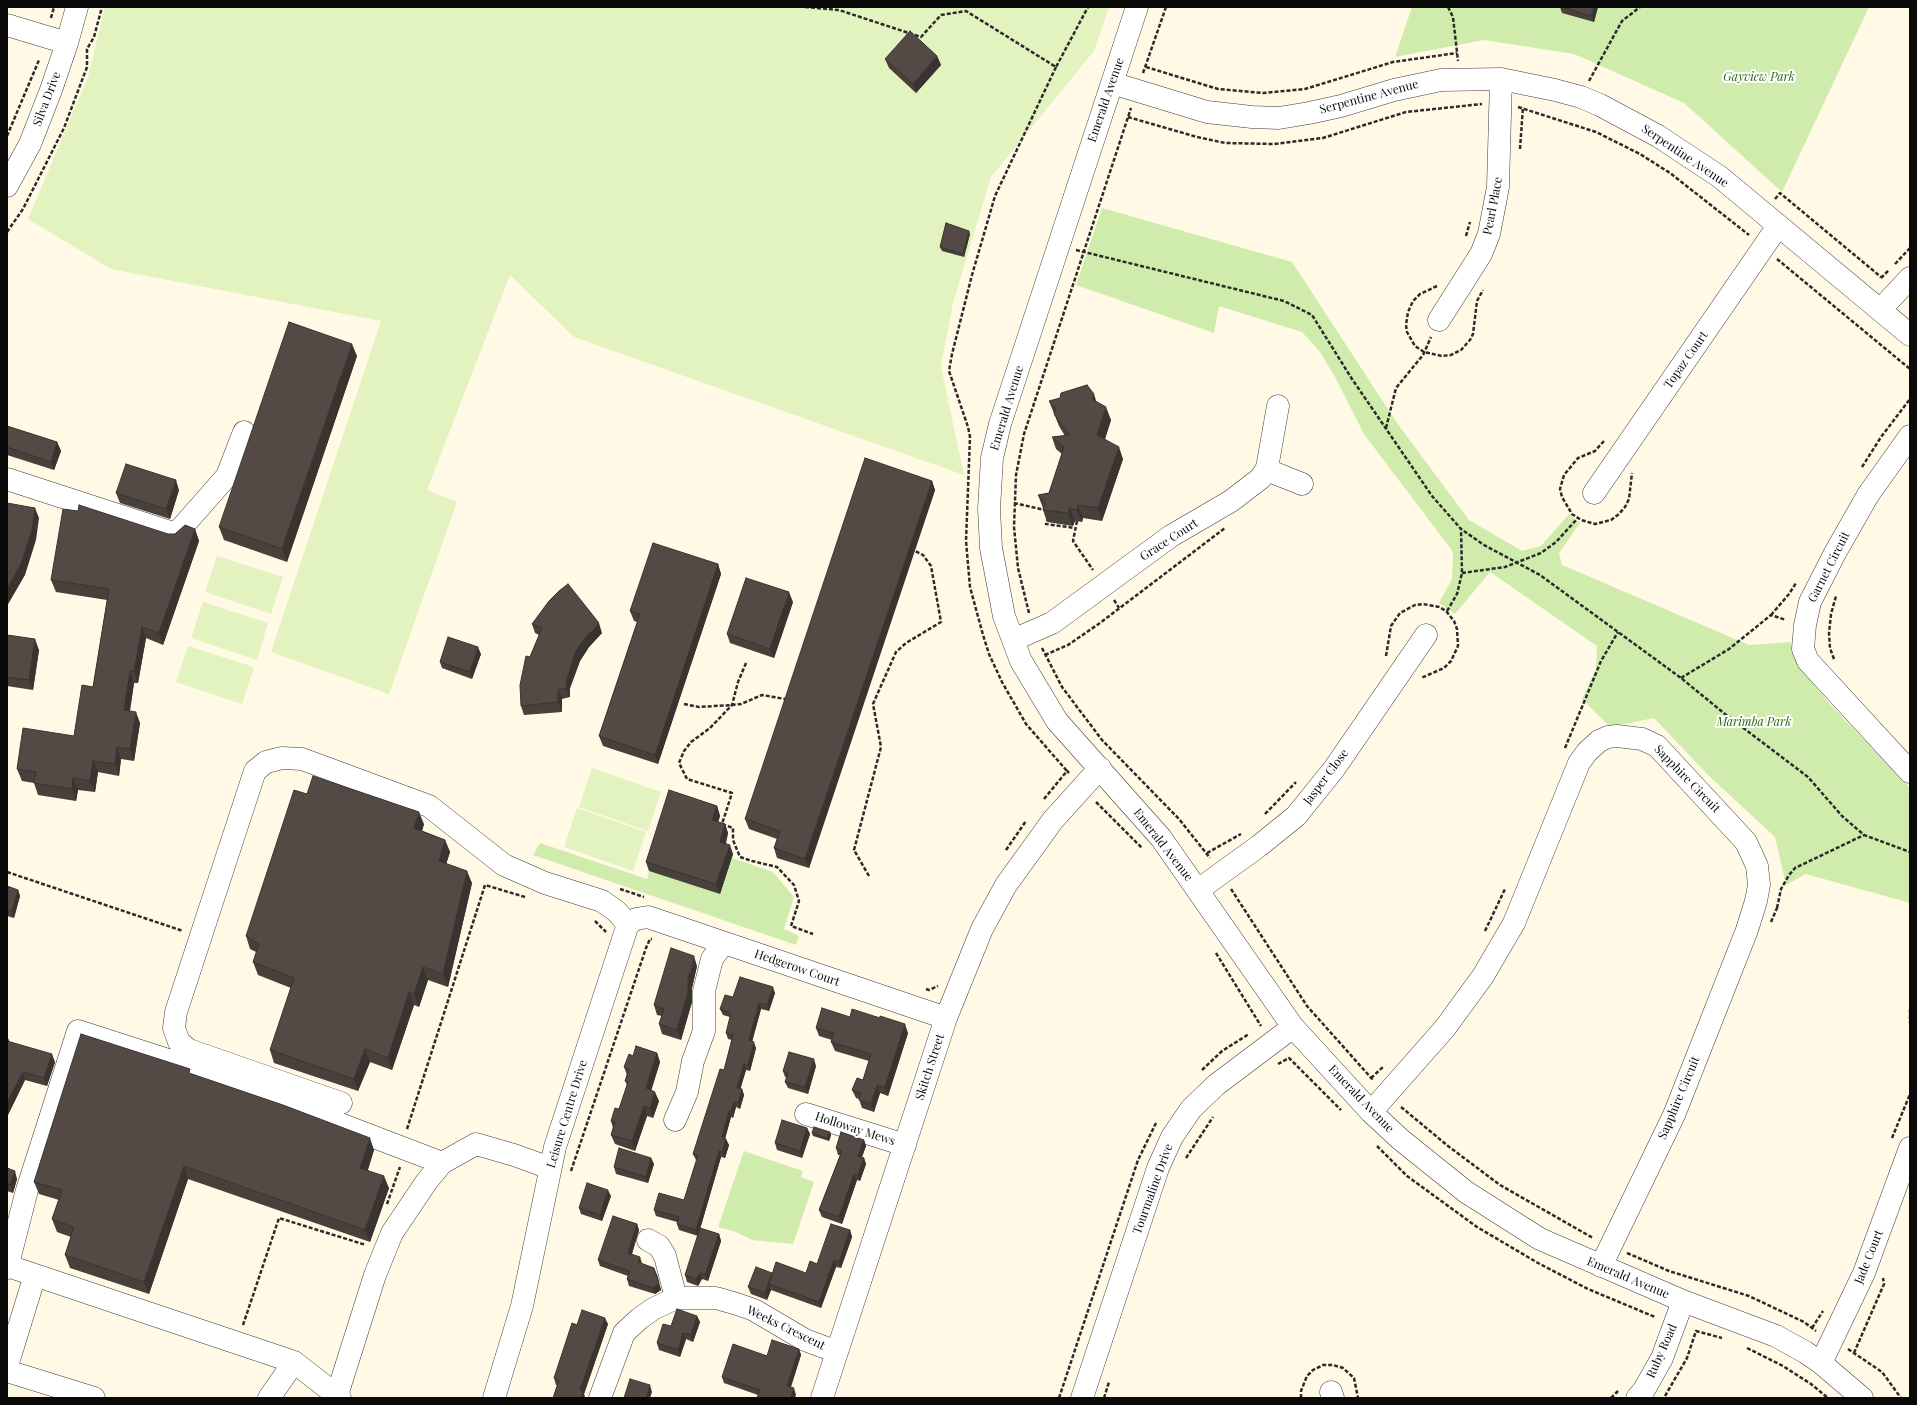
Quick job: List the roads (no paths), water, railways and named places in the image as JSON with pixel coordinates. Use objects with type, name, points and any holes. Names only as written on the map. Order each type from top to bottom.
[{"type":"street","name":"Silva Drive","points":[[7,186],[30,144],[51,90],[67,43],[77,7]]},
{"type":"street","name":"Emerald Avenue","points":[[1137,7],[1000,424],[992,458],[989,508],[990,541],[1000,598],[1013,640],[1034,684],[1057,721],[1161,838],[1198,890],[1277,1008],[1371,1112],[1400,1139],[1466,1192],[1540,1239],[1683,1301],[1746,1323],[1776,1336],[1805,1352],[1821,1363],[1862,1398]]},
{"type":"street","points":[[7,25],[67,43]]},
{"type":"street","name":"Serpentine Avenue","points":[[1112,83],[1207,112],[1245,117],[1279,118],[1341,106],[1380,94],[1422,84],[1460,79],[1501,79],[1548,88],[1580,97],[1600,105],[1658,136],[1720,177],[1910,335]]},
{"type":"street","name":"Pearl Place","points":[[1439,320],[1481,254],[1489,234],[1498,187],[1502,104],[1501,79]]},
{"type":"street","name":"Topaz Court","points":[[1594,493],[1763,248],[1771,220]]},
{"type":"street","points":[[1880,310],[1910,278]]},
{"type":"street","points":[[1278,406],[1267,470],[1302,484]]},
{"type":"street","points":[[7,480],[176,534],[227,476],[244,432]]},
{"type":"street","name":"Garnet Circuit","points":[[1910,436],[1868,495],[1835,553],[1810,602],[1805,625],[1803,648],[1808,661],[1910,772]]},
{"type":"street","name":"Grace Court","points":[[1013,640],[1052,623],[1171,536],[1231,501],[1261,478],[1267,470]]},
{"type":"street","name":"Jasper Close","points":[[1198,890],[1259,846],[1296,816],[1334,769],[1426,635]]},
{"type":"street","name":"Sapphire Circuit","points":[[1371,1112],[1445,1028],[1483,976],[1514,923],[1580,763],[1587,752],[1599,741],[1608,737],[1617,736],[1642,739],[1651,742],[1667,755],[1746,842],[1753,855],[1759,875],[1756,902],[1747,930],[1674,1115],[1601,1266]]},
{"type":"street","points":[[341,1103],[189,1050],[179,1042],[174,1028],[176,1012],[255,771],[266,762],[282,758],[302,759],[429,806],[504,865],[545,883],[602,901],[616,911],[633,927]]},
{"type":"street","name":"Skitch Street","points":[[822,1398],[946,1018],[982,929],[1006,885],[1053,820],[1100,768]]},
{"type":"street","name":"Hedgerow Court","points":[[633,927],[723,944],[946,1018]]},
{"type":"street","name":"Leisure Centre Drive","points":[[494,1398],[522,1306],[543,1211],[559,1172],[633,927]]},
{"type":"street","points":[[675,1120],[687,1092],[693,1061],[704,1030],[704,991],[712,959],[723,944]]},
{"type":"street","name":"Tourmaline Drive","points":[[1082,1398],[1158,1168],[1172,1137],[1191,1109],[1216,1085],[1293,1027]]},
{"type":"street","points":[[442,1163],[405,1142],[199,1070],[78,1030],[27,1190],[8,1267],[294,1362],[339,1397],[375,1275],[392,1233],[427,1181],[442,1163],[476,1144],[514,1155],[559,1172]]},
{"type":"street","name":"Holloway Mews","points":[[806,1114],[905,1145]]},
{"type":"street","name":"Jade Court","points":[[1821,1363],[1831,1339],[1864,1273],[1900,1147]]},
{"type":"street","points":[[648,1240],[659,1246],[665,1256],[676,1298]]},
{"type":"street","points":[[7,1366],[35,1275]]},
{"type":"street","name":"Weeks Crescent","points":[[600,1398],[624,1333],[648,1312],[676,1298],[716,1298],[737,1304],[754,1310],[805,1340],[837,1352]]},
{"type":"street","name":"Ruby Road","points":[[1637,1398],[1644,1390],[1662,1358],[1683,1301]]},
{"type":"street","points":[[269,1398],[294,1362]]},
{"type":"street","points":[[7,1371],[94,1398]]},
{"type":"park label","name":"Gayview Park","points":[[1759,77]]},
{"type":"park label","name":"Marimba Park","points":[[1754,722]]}]
